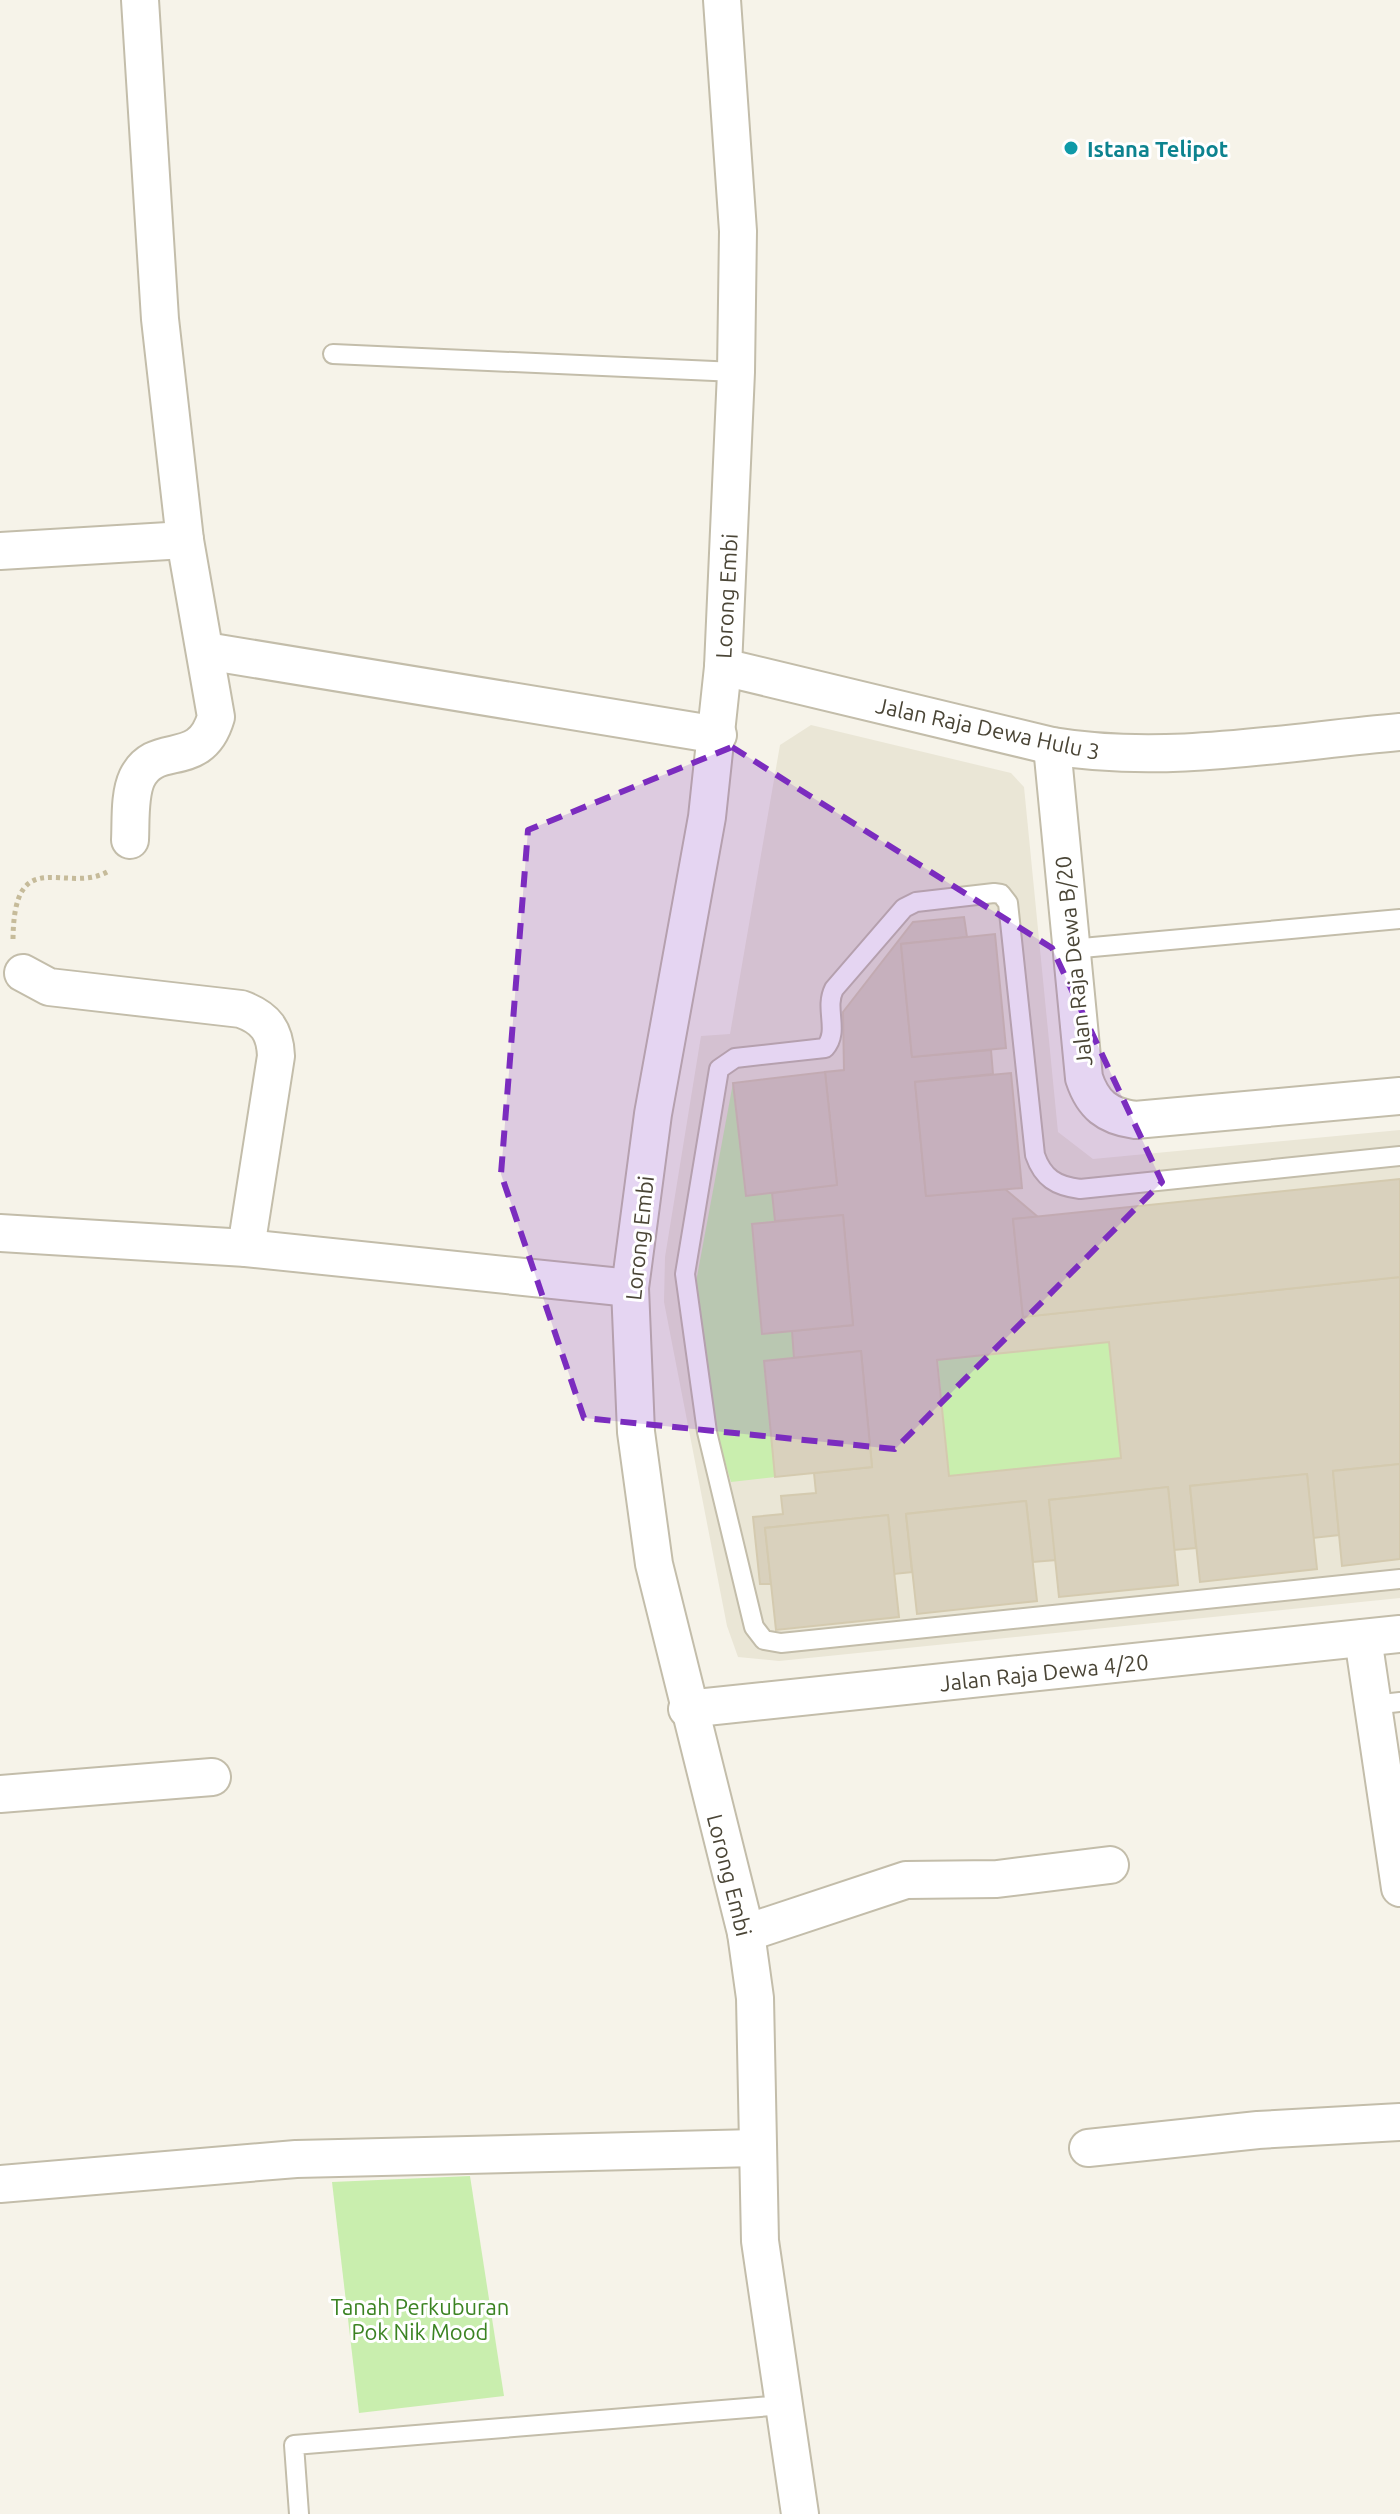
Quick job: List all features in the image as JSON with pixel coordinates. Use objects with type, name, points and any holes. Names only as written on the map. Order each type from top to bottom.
[{"type":"street","points":[[130,840],[134,792],[146,766],[158,758],[192,751],[212,731],[216,717],[185,540],[160,319],[140,0]]},
{"type":"street","name":"Lorong Embi","points":[[722,0],[738,200],[736,372],[723,667],[707,817],[653,1114],[630,1288],[636,1432],[654,1564],[687,1709],[746,1933],[759,2068],[756,2148],[760,2241],[800,2514]]},
{"type":"street","points":[[0,551],[185,540]]},
{"type":"street","points":[[206,651],[718,735]]},
{"type":"street","name":"Jalan Raja Dewa Hulu 3","points":[[723,667],[1052,746],[1131,755],[1400,732]]},
{"type":"street","name":"Jalan Raja Dewa B/20","points":[[1052,746],[1084,1078],[1090,1096],[1102,1110],[1119,1118],[1135,1120],[1400,1096]]},
{"type":"street","points":[[23,973],[49,987],[241,1009],[269,1025],[275,1040],[276,1056],[246,1248]]},
{"type":"street","points":[[0,1233],[246,1248],[630,1288]]},
{"type":"street","name":"Jalan Raja Dewa 4/20","points":[[687,1709],[1400,1634]]},
{"type":"street","points":[[1363,1638],[1386,1704],[1400,1888]]},
{"type":"street","points":[[0,1794],[212,1777]]},
{"type":"street","points":[[746,1933],[906,1880],[997,1879],[1110,1865]]},
{"type":"street","points":[[1088,2148],[1258,2130],[1400,2122]]},
{"type":"street","points":[[0,2184],[296,2159],[756,2148]]},
{"type":"lane","points":[[333,354],[736,372]]},
{"type":"lane","points":[[1400,1156],[1080,1189],[1051,1181],[1040,1171],[1035,1155],[1006,897],[994,893],[916,902],[904,908],[834,989],[829,1001],[832,1036],[825,1048],[735,1058],[719,1069],[685,1274],[707,1432],[754,1627],[764,1640],[781,1643],[1400,1579]]},
{"type":"lane","points":[[1071,949],[1400,919]]},
{"type":"lane","points":[[299,2514],[294,2445],[784,2405]]},
{"type":"path","points":[[23,973],[15,960],[13,916],[17,900],[26,887],[40,878],[56,875],[103,875],[116,867],[126,854],[130,840]]},
{"type":"highlighted area","points":[[732,747],[1052,948],[1162,1182],[895,1449],[584,1418],[501,1174],[528,830]]},
{"type":"shaded area","points":[[811,725],[1011,773],[1024,787],[1058,1132],[1093,1159],[1400,1130],[1400,1598],[779,1661],[738,1657],[727,1626],[664,1302],[665,1257],[701,1036],[730,1034],[780,745]]},
{"type":"green space","points":[[733,1083],[746,1195],[772,1193],[775,1221],[752,1224],[762,1333],[792,1331],[794,1358],[764,1361],[775,1477],[731,1482],[717,1434],[696,1282]]},
{"type":"green space","points":[[1109,1342],[1121,1458],[949,1476],[938,1360]]},
{"type":"green space","name":"Tanah Perkuburan Pok Nik Mood","points":[[470,2176],[504,2396],[359,2413],[332,2182]]},
{"type":"building","points":[[964,917],[967,937],[901,944],[912,1057],[991,1050],[993,1074],[915,1082],[926,1196],[1005,1189],[1038,1217],[1013,1219],[1023,1317],[1400,1277],[1400,1464],[1333,1471],[1339,1535],[1313,1538],[1307,1474],[1190,1486],[1196,1548],[1174,1550],[1168,1487],[1049,1500],[1056,1560],[1033,1562],[1026,1501],[906,1514],[912,1572],[894,1574],[888,1515],[765,1528],[771,1584],[760,1584],[753,1517],[783,1514],[781,1496],[816,1493],[814,1473],[872,1467],[861,1351],[794,1358],[792,1331],[853,1325],[843,1215],[775,1221],[772,1193],[837,1185],[825,1072],[844,1070],[843,1012],[913,922]],"holes":[[[1109,1342],[1121,1458],[949,1476],[937,1360]]]},
{"type":"building","points":[[995,934],[1006,1048],[912,1057],[901,944]]},
{"type":"building","points":[[825,1072],[837,1185],[746,1196],[733,1083]]},
{"type":"building","points":[[1011,1073],[1022,1188],[926,1196],[915,1082]]},
{"type":"building","points":[[1400,1179],[1400,1277],[1023,1317],[1013,1219]]},
{"type":"building","points":[[843,1215],[853,1325],[762,1334],[752,1224]]},
{"type":"building","points":[[861,1351],[872,1467],[775,1477],[764,1361]]},
{"type":"building","points":[[1400,1464],[1400,1559],[1342,1566],[1333,1471]]},
{"type":"building","points":[[1307,1474],[1317,1569],[1200,1582],[1190,1486]]},
{"type":"building","points":[[1168,1487],[1178,1585],[1059,1597],[1049,1500]]},
{"type":"building","points":[[1026,1501],[1037,1601],[917,1614],[906,1514]]},
{"type":"building","points":[[888,1515],[899,1617],[776,1630],[765,1528]]},
{"type":"place","name":"Istana Telipot","points":[[1071,148]]}]
